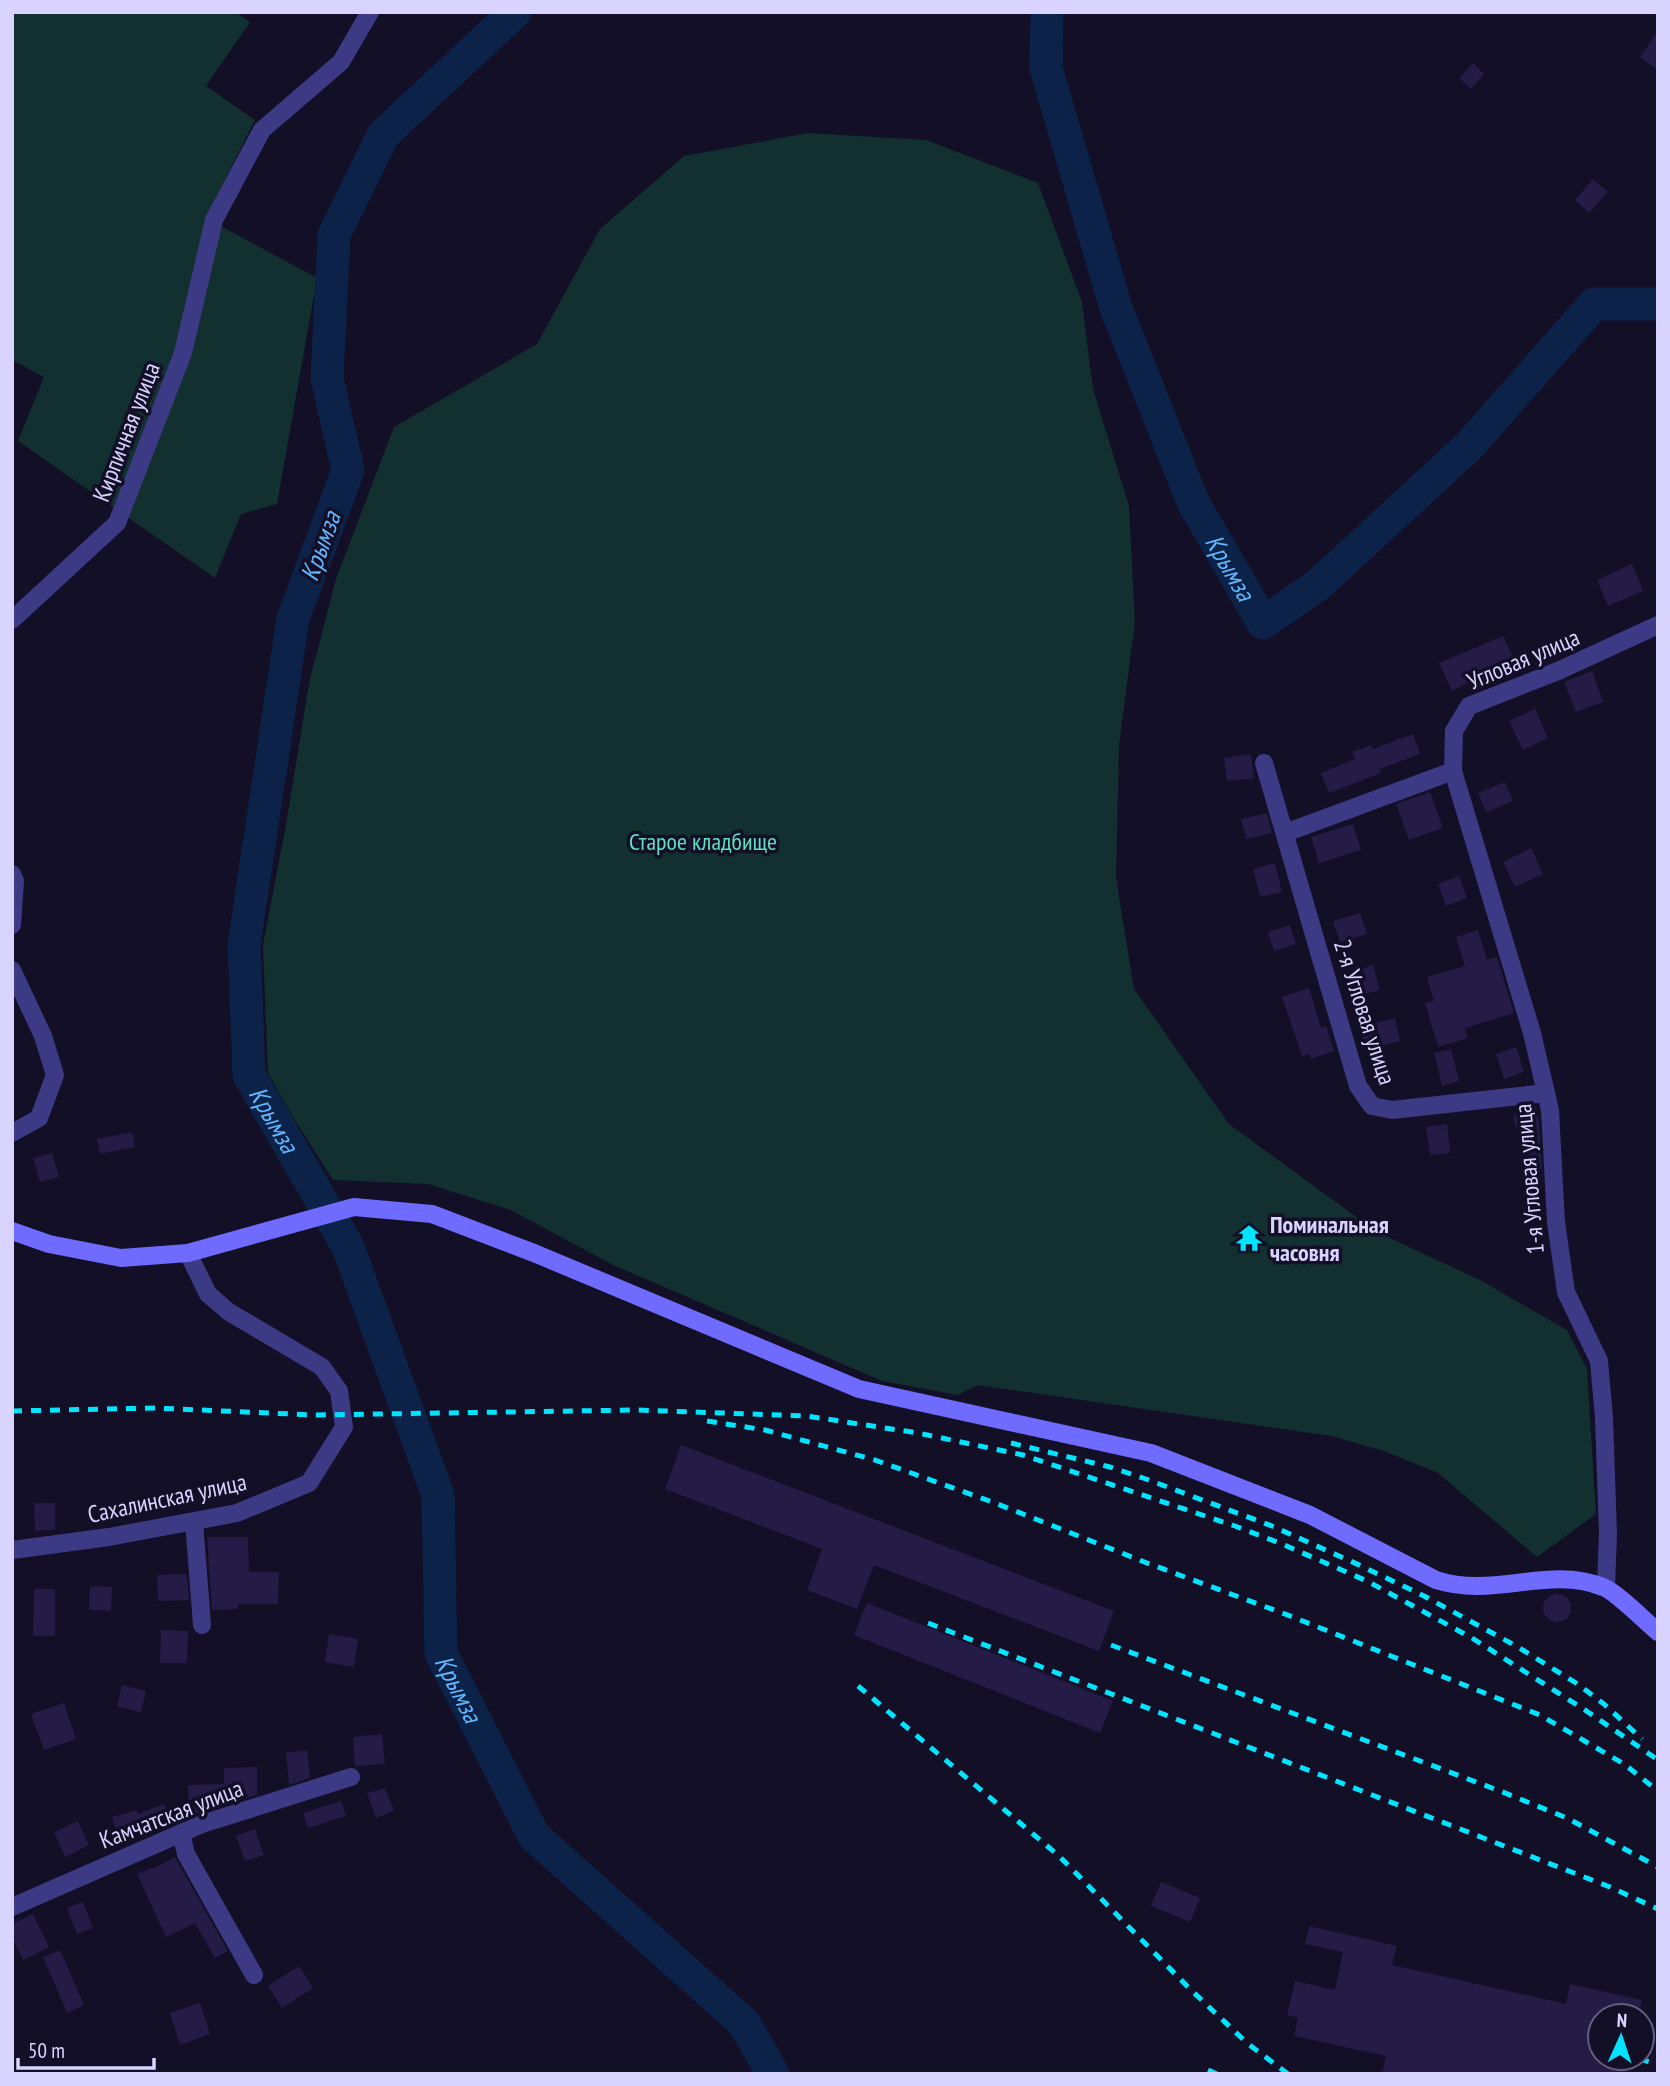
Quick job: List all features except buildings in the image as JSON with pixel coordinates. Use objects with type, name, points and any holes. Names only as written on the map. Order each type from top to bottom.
[{"type":"street","name":"Кирпичная улица","points":[[12,620],[117,523],[183,353],[214,220],[262,130],[341,62],[370,12]]},
{"type":"street","name":"Угловая улица","points":[[1453,771],[1454,731],[1469,706],[1558,671],[1658,625]]},
{"type":"street","name":"2-я Угловая улица","points":[[1264,763],[1358,1086],[1372,1106],[1392,1110],[1546,1093]]},
{"type":"street","points":[[1285,833],[1453,771]]},
{"type":"street","name":"1-я Угловая улица","points":[[1453,771],[1532,1033],[1550,1110],[1556,1222],[1566,1292],[1599,1361],[1607,1508],[1606,1587]]},
{"type":"street","points":[[12,874],[15,881],[12,925]]},
{"type":"street","points":[[12,970],[43,1036],[55,1075],[38,1118],[12,1133]]},
{"type":"street","points":[[12,1231],[49,1244],[121,1258],[188,1253],[354,1207],[432,1214],[534,1253],[859,1389],[1151,1453],[1310,1515],[1436,1580],[1452,1585],[1491,1587],[1558,1578],[1606,1587],[1658,1632]]},
{"type":"street","name":"Сахалинская улица","points":[[12,1550],[109,1537],[237,1513],[309,1483],[344,1427],[339,1391],[321,1367],[229,1312],[208,1294],[188,1253]]},
{"type":"street","points":[[194,1521],[202,1625]]},
{"type":"street","name":"Камчатская улица","points":[[12,1907],[202,1824],[351,1777]]},
{"type":"street","points":[[181,1833],[186,1854],[254,1975]]},
{"type":"green space","points":[[12,12],[235,12],[250,22],[206,86],[255,120],[206,218],[317,278],[277,504],[241,514],[215,578],[18,441],[44,377],[12,360]]},
{"type":"green space","name":"Старое кладбище","points":[[808,133],[926,140],[1038,183],[1082,302],[1093,389],[1129,506],[1135,622],[1119,746],[1116,878],[1134,989],[1229,1124],[1377,1232],[1480,1280],[1567,1330],[1587,1369],[1596,1514],[1537,1557],[1438,1473],[1384,1451],[1331,1436],[977,1385],[958,1395],[882,1381],[613,1265],[511,1210],[428,1184],[333,1180],[268,1073],[263,945],[309,683],[336,579],[394,427],[537,344],[600,229],[684,156]]},
{"type":"waterway","name":"Крымза","points":[[515,12],[383,135],[334,235],[327,378],[348,470],[293,619],[244,944],[249,1075],[348,1247],[438,1495],[441,1653],[534,1836],[744,2023],[773,2074]]},
{"type":"waterway","name":"Крымза","points":[[1047,12],[1046,68],[1116,308],[1193,502],[1263,623],[1318,585],[1469,446],[1594,304],[1658,304]]},
{"type":"railway","points":[[12,1411],[155,1408],[314,1415],[637,1410],[807,1416],[918,1433],[1023,1455],[1235,1526],[1367,1581],[1472,1638],[1658,1760]]},
{"type":"railway","points":[[707,1421],[765,1430],[875,1460],[1285,1614],[1540,1715],[1624,1764],[1658,1791]]},
{"type":"railway","points":[[1011,1443],[1110,1467],[1146,1479],[1272,1526],[1357,1564],[1424,1596],[1518,1647],[1576,1683],[1604,1704],[1642,1739]]},
{"type":"railway","points":[[928,1623],[1610,1887],[1658,1909]]},
{"type":"railway","points":[[1111,1645],[1567,1818],[1658,1867]]},
{"type":"railway","points":[[858,1686],[1059,1856],[1190,1989],[1247,2043],[1288,2074]]},
{"type":"railway","points":[[1208,2070],[1217,2074]]},
{"type":"place","name":"Поминальная часовня","points":[[1249,1238]]}]
